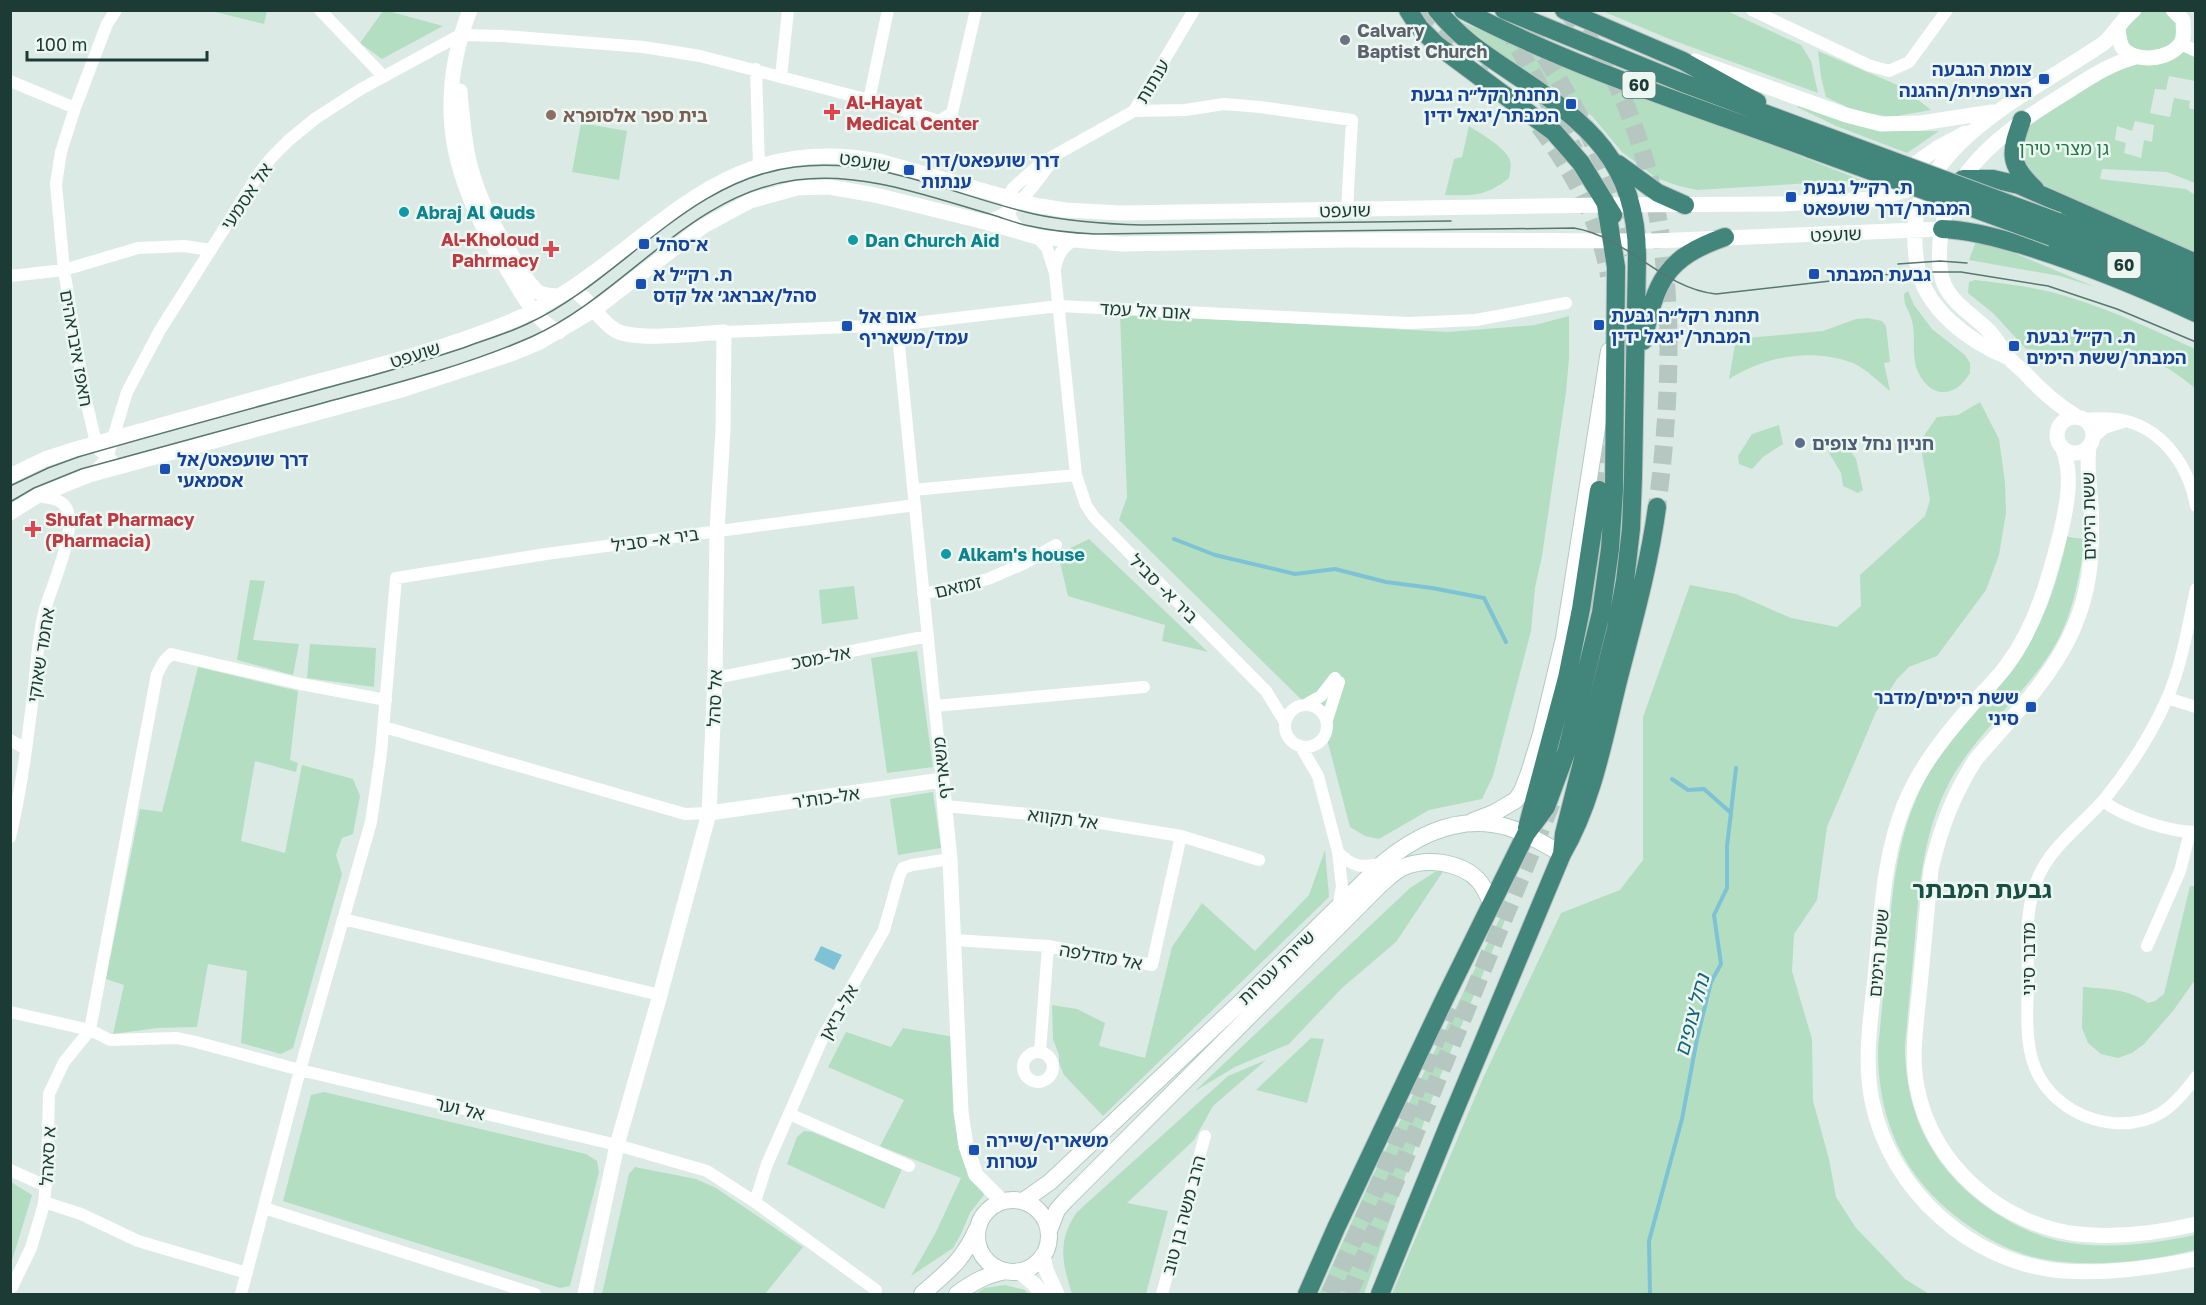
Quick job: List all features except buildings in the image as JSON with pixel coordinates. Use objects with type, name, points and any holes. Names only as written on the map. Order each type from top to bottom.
[{"type":"highway","points":[[1408,10],[1419,27],[1437,45],[1554,132],[1581,163],[1606,205],[1637,241]]},
{"type":"highway","points":[[1437,10],[1470,45],[1570,114],[1602,145],[1622,177],[1631,206],[1637,241],[1631,529],[1621,604],[1564,834],[1562,854]]},
{"type":"highway","name":"60","points":[[1504,10],[1812,137],[2055,230],[2196,277]]},
{"type":"highway","points":[[1564,10],[1640,41],[1718,80],[1812,137]]},
{"type":"highway","name":"60","points":[[1467,12],[1505,32],[1561,56],[1812,137]]},
{"type":"highway","points":[[2022,120],[2013,147],[2013,160],[2019,172],[2042,194]]},
{"type":"highway","points":[[1613,160],[1658,193],[1685,205]]},
{"type":"highway","points":[[1963,179],[1993,178],[2042,194],[2196,262]]},
{"type":"highway","points":[[1307,1294],[1439,1010],[1526,834],[1546,807],[1557,783],[1570,738],[1601,613],[1610,549],[1614,491],[1616,267],[1606,205]]},
{"type":"highway","points":[[1942,229],[1973,231],[2060,256],[2196,313]]},
{"type":"highway","name":"60","points":[[2055,230],[2196,295]]},
{"type":"highway","points":[[1634,390],[1648,319],[1669,268],[1691,251],[1725,237]]},
{"type":"highway","points":[[1526,834],[1528,819],[1543,772],[1567,678],[1581,609],[1599,490]]},
{"type":"highway","points":[[1380,1294],[1562,854],[1572,838],[1596,767],[1644,577],[1657,507]]},
{"type":"main road","points":[[1460,824],[1486,816],[1515,800],[1522,791],[1541,734],[1564,638],[1616,312]]},
{"type":"main road","name":"שיירת עטרות","points":[[1023,1201],[1050,1182],[1241,1002],[1383,863],[1422,836],[1460,824],[1497,825],[1526,834],[1562,854]]},
{"type":"main road","name":"שיירת עטרות","points":[[1048,1231],[1057,1210],[1066,1200],[1383,882],[1398,870],[1416,863],[1428,862],[1461,868],[1478,879],[1492,905]]},
{"type":"main road","points":[[922,1294],[968,1250],[986,1212],[1002,1201],[1012,1199],[1032,1205],[1040,1212],[1046,1221],[1048,1231],[1048,1244],[1043,1255],[1028,1268],[988,1274],[957,1294]]},
{"type":"main road","points":[[978,1228],[977,1240],[986,1260],[995,1267],[1012,1271]]},
{"type":"street","name":"חאפז איבראהים","points":[[92,425],[64,270],[56,184],[61,152],[75,108],[107,24],[116,10]]},
{"type":"street","points":[[320,10],[383,76]]},
{"type":"street","points":[[470,10],[460,35],[451,96],[451,124],[455,154],[464,187],[483,231],[534,311],[549,327],[559,332]]},
{"type":"street","points":[[781,77],[788,10]]},
{"type":"street","points":[[869,100],[888,10]]},
{"type":"street","points":[[460,35],[503,36],[644,47],[700,56],[756,69],[939,121],[952,113],[976,10]]},
{"type":"street","name":"ענתות","points":[[1012,203],[1061,152],[1134,111],[1194,10]]},
{"type":"street","points":[[1752,10],[1868,65],[1890,71],[1910,62],[1947,10]]},
{"type":"street","points":[[2173,10],[2183,20],[2188,45]]},
{"type":"street","points":[[1858,200],[1886,185],[1939,147],[1978,126],[2097,49],[2133,11]]},
{"type":"street","points":[[2091,443],[2092,429],[2039,389],[2009,358],[1990,332],[1961,306],[1944,286],[1939,253],[1942,229],[1949,204],[1963,179],[1991,147],[2022,120],[2126,59],[2167,54],[2188,45],[2196,23]]},
{"type":"street","points":[[2118,29],[2119,41],[2123,48],[2136,57]]},
{"type":"street","points":[[460,35],[461,111],[466,151],[475,183],[494,226],[527,281],[540,293],[552,297],[566,292],[584,296],[594,310],[615,330],[631,336],[724,332]]},
{"type":"street","name":"אל אסמעי","points":[[89,476],[106,458],[127,392],[155,339],[260,172],[289,140],[317,117],[383,76],[460,35]]},
{"type":"street","points":[[1640,41],[1864,121],[1881,124],[1921,123],[2001,110]]},
{"type":"street","points":[[756,69],[759,166]]},
{"type":"street","points":[[10,81],[75,108]]},
{"type":"street","points":[[1134,111],[1185,110],[1224,104],[1353,120],[1347,210]]},
{"type":"street","points":[[1978,126],[1948,157],[1929,184],[1920,202],[1916,230],[1918,271],[1923,288],[1931,300],[1963,332],[2009,358]]},
{"type":"street","name":"שועפט","points":[[10,476],[45,459],[96,443],[397,360],[510,322],[566,292],[686,201],[738,173],[792,158],[855,156],[879,161],[1012,203],[1065,210],[1122,213],[1782,204],[1884,197],[1929,184],[1963,179]]},
{"type":"street","name":"שועפט","points":[[10,513],[37,496],[89,476],[405,389],[512,354],[559,332],[594,310],[702,227],[750,201],[797,188],[828,187],[850,190],[1030,235],[1072,241],[1122,244],[1347,240],[1637,241],[1942,229]]},
{"type":"street","points":[[981,221],[994,219],[1012,203]]},
{"type":"street","points":[[1012,203],[1013,222],[1030,235]]},
{"type":"street","name":"ביר א- סביל","points":[[1030,235],[1047,248],[1055,273],[1076,475],[1083,499],[1094,518],[1266,691],[1285,722]]},
{"type":"street","name":"ביר א- סביל","points":[[1055,273],[1060,253],[1064,246],[1072,241]]},
{"type":"street","points":[[10,276],[64,270],[138,248],[184,246],[211,250]]},
{"type":"street","points":[[510,322],[518,306],[517,285]]},
{"type":"street","name":"אום אל עמד","points":[[724,332],[897,325],[1059,306],[1409,323],[1476,320],[1566,303]]},
{"type":"street","name":"משאריף","points":[[897,325],[950,859],[961,1113],[966,1146],[976,1175],[1002,1201]]},
{"type":"street","name":"אל סהל","points":[[585,1294],[617,1145],[710,813],[717,531],[723,430],[724,332]]},
{"type":"street","points":[[2039,389],[2057,431],[2057,440],[2068,453],[2078,453],[2111,425],[2127,422]]},
{"type":"street","points":[[92,425],[102,429],[107,428],[118,418]]},
{"type":"street","points":[[2057,431],[2064,420],[2080,418],[2116,419],[2152,432],[2176,457],[2186,474],[2196,506]]},
{"type":"street","points":[[92,425],[96,443],[106,458],[131,464]]},
{"type":"street","name":"ששת הימים","points":[[2091,443],[2088,477],[2091,506],[2091,550],[2088,586],[2079,619],[2055,665],[1976,759],[1966,774],[1943,822],[1931,869],[1914,1048],[1917,1087],[1927,1119],[1944,1154],[1971,1184],[2016,1216],[2048,1228],[2079,1234],[2129,1234],[2196,1224]]},
{"type":"street","name":"ששת הימים","points":[[2063,449],[2069,477],[2063,524],[2051,572],[2027,633],[2006,666],[1936,747],[1914,782],[1899,818],[1885,870],[1869,1052],[1871,1099],[1876,1118],[1892,1156],[1917,1195],[1956,1230],[1987,1249],[2020,1262],[2061,1271],[2116,1271],[2196,1259]]},
{"type":"street","points":[[913,490],[1076,475]]},
{"type":"street","name":"אחמד שאוקי","points":[[10,837],[20,800],[45,611],[70,524],[68,510],[63,503],[55,498],[37,496]]},
{"type":"street","name":"ביר א- סביל","points":[[386,700],[396,578],[525,557],[915,505]]},
{"type":"street","name":"זמזאם","points":[[923,594],[988,579],[1025,563],[1056,545]]},
{"type":"street","name":"מדבר סיני","points":[[2196,589],[2183,645],[2167,698],[2136,755],[2103,801],[2052,856],[2040,874],[2030,901],[2027,921],[2028,1035],[2034,1066],[2049,1091],[2072,1111],[2103,1122],[2132,1123],[2154,1117],[2175,1103],[2196,1077]]},
{"type":"street","name":"אל-מסכ","points":[[715,678],[928,636]]},
{"type":"street","points":[[90,1030],[157,674],[164,661],[171,654],[302,684],[386,700],[371,822],[300,1071],[241,1294]]},
{"type":"street","points":[[1301,747],[1311,747],[1320,741],[1326,732],[1337,680],[1321,696],[1292,710],[1285,722],[1288,737],[1301,747],[1318,776],[1338,852],[1342,887],[1338,907]]},
{"type":"street","points":[[935,706],[1143,687]]},
{"type":"street","name":"ביר א- סביל","points":[[1266,691],[1302,705]]},
{"type":"street","points":[[2167,698],[2196,707]]},
{"type":"street","points":[[1302,705],[1319,709],[1327,720]]},
{"type":"street","points":[[384,727],[685,813],[710,813]]},
{"type":"street","points":[[10,741],[26,749]]},
{"type":"street","points":[[1318,776],[1320,741]]},
{"type":"street","name":"אל-כות'ר","points":[[710,813],[942,780]]},
{"type":"street","points":[[2103,801],[2132,817],[2193,832],[2180,871],[2147,946]]},
{"type":"street","name":"אל תקווא","points":[[945,806],[1070,818],[1181,836],[1259,860]]},
{"type":"street","name":"אל מזדלפה","points":[[954,940],[1048,946],[1152,965],[1181,836]]},
{"type":"street","points":[[1338,852],[1352,864],[1370,866],[1383,863]]},
{"type":"street","name":"אל-ביאן","points":[[755,1202],[767,1164],[823,1037],[884,930],[903,868],[950,859]]},
{"type":"street","points":[[343,919],[660,995]]},
{"type":"street","points":[[1040,1052],[1048,946]]},
{"type":"street","name":"אל וער","points":[[10,1012],[90,1030],[110,1040],[177,1038],[196,1042],[300,1071],[617,1145],[706,1171],[755,1202],[876,1290]]},
{"type":"street","name":"א סאהל","points":[[14,1289],[31,1248],[44,1202],[49,1094],[64,1062],[90,1030]]},
{"type":"street","points":[[789,1114],[909,1166]]},
{"type":"street","name":"הרב משה בן טוב","points":[[1162,1294],[1205,1136]]},
{"type":"street","points":[[10,1170],[46,1186]]},
{"type":"street","points":[[44,1202],[81,1214],[138,1241],[246,1273]]},
{"type":"street","points":[[264,1208],[535,1294]]},
{"type":"street","points":[[1043,1255],[1046,1270],[1057,1294]]},
{"type":"street","points":[[1012,1271],[1034,1284],[1042,1294]]},
{"type":"green space","points":[[211,11],[267,11],[264,24]]},
{"type":"green space","points":[[383,11],[443,26],[382,59],[360,43]]},
{"type":"green space","points":[[1602,11],[1727,11],[1801,45],[1811,61],[1818,93],[1672,40]]},
{"type":"green space","points":[[2134,11],[2173,11],[2183,28],[2167,54],[2123,48],[2124,18]]},
{"type":"green space","points":[[1461,22],[1861,180],[1697,190],[1656,178],[1622,152],[1592,116],[1494,49]]},
{"type":"green space","name":"גן מצרי טירן","points":[[2183,50],[2195,56],[2195,81],[2169,76],[2166,90],[2155,89],[2150,113],[2170,117],[2174,98],[2190,101],[2189,108],[2195,110],[2195,183],[2167,172],[2102,169],[2100,179],[2186,189],[2195,195],[2195,254],[2038,182],[2020,159],[2027,124],[2120,67]],"holes":[[[2135,121],[2154,125],[2152,142],[2144,140],[2141,158],[2124,153],[2126,143],[2115,140],[2117,126],[2132,131]]]},
{"type":"green space","points":[[1818,51],[1902,87],[1931,110],[1891,117],[1855,111],[1826,97]]},
{"type":"green space","points":[[1800,104],[1866,127],[1903,131],[1939,131],[1907,153],[1836,126],[1797,107]]},
{"type":"green space","points":[[581,123],[627,131],[619,180],[572,172]]},
{"type":"green space","points":[[1469,126],[1506,153],[1510,163],[1509,178],[1479,194],[1445,195],[1454,159],[1462,157]]},
{"type":"green space","points":[[1976,241],[2012,252],[2095,287],[2060,276],[1969,260]]},
{"type":"green space","points":[[1975,280],[2063,295],[2121,316],[2195,349],[2195,388],[2164,366],[2137,358],[2026,349],[1994,314],[1968,293],[1969,282]]},
{"type":"green space","points":[[1908,291],[1914,305],[1932,329],[1965,355],[1970,363],[1970,373],[1954,389],[1946,392],[1935,391],[1926,384],[1918,372],[1914,358],[1912,321],[1904,299],[1904,294]]},
{"type":"green space","points":[[1120,314],[1448,332],[1535,325],[1569,316],[1566,392],[1542,556],[1535,588],[1531,631],[1493,776],[1482,799],[1429,810],[1379,839],[1365,836],[1350,827],[1322,720],[1119,520],[1127,497]]},
{"type":"green space","points":[[1868,318],[1882,321],[1886,326],[1890,362],[1884,363],[1890,391],[1868,372],[1853,363],[1821,356],[1805,355],[1773,360],[1729,379],[1736,339],[1823,331],[1856,319]]},
{"type":"green space","points":[[1980,402],[1999,439],[2005,482],[2006,513],[1999,555],[1986,590],[1937,656],[1909,667],[1897,679],[1876,712],[1827,827],[1817,900],[1794,934],[1792,971],[1812,1039],[1813,1101],[1829,1159],[1836,1197],[1856,1228],[1905,1279],[1929,1294],[1392,1294],[1484,1076],[1561,913],[1620,890],[1643,860],[1643,717],[1690,585],[1736,594],[1791,618],[1837,627],[1861,606],[1860,575],[1925,516],[1930,500],[1920,441],[1937,417],[1958,415]]},
{"type":"green space","points":[[1779,425],[1783,444],[1763,457],[1752,469],[1739,464],[1738,456],[1752,434]]},
{"type":"green space","points":[[1842,438],[1856,459],[1863,490],[1858,493],[1843,486],[1841,473],[1828,451]]},
{"type":"green space","points":[[2067,537],[2085,539],[2077,586],[2063,630],[2035,674],[1983,734],[1959,766],[1933,821],[1924,858],[1919,897],[1905,1046],[1906,1072],[1918,1121],[1941,1163],[1976,1199],[2012,1223],[2051,1239],[2076,1244],[2145,1243],[2195,1235],[2195,1250],[2163,1257],[2114,1263],[2064,1262],[2029,1256],[1996,1242],[1952,1213],[1932,1195],[1902,1154],[1884,1106],[1878,1051],[1892,901],[1902,842],[1914,803],[1941,754],[1981,705],[1996,691],[2023,654],[2050,598]]},
{"type":"green space","points":[[1089,539],[1208,652],[1162,641],[1165,625],[1068,596],[1058,554]]},
{"type":"green space","points":[[250,580],[265,581],[253,640],[299,644],[293,675],[237,660]]},
{"type":"green space","points":[[854,586],[858,619],[822,624],[819,590]]},
{"type":"green space","points":[[310,644],[376,648],[374,687],[307,678]]},
{"type":"green space","points":[[917,651],[933,767],[887,773],[871,658]]},
{"type":"green space","points":[[198,667],[298,691],[290,760],[298,763],[296,772],[255,761],[241,841],[285,853],[302,765],[353,779],[360,796],[353,834],[342,838],[336,855],[342,874],[293,1048],[281,1054],[241,1043],[247,971],[208,964],[197,1027],[157,1028],[113,1034],[124,985],[106,979],[140,809],[162,812]]},
{"type":"green space","points":[[933,792],[941,848],[898,855],[890,799]]},
{"type":"green space","points":[[1325,850],[1329,897],[1103,1116],[1064,1075],[1053,1039],[1052,1005],[1077,1009],[1105,1023],[1099,1046],[1145,1058],[1172,947],[1202,903],[1255,951],[1309,895]]},
{"type":"green space","points":[[1444,870],[1396,942],[1342,988],[1289,1044],[1235,1067],[1195,1091],[1410,888],[1435,872]]},
{"type":"green space","points":[[2190,886],[2195,886],[2195,980],[2173,1011],[2144,1044],[2132,1053],[2118,1058],[2101,1054],[2088,1043],[2082,1028],[2083,987],[2125,992],[2148,1003],[2164,994]]},
{"type":"green space","points":[[1501,916],[1506,918],[1438,1082],[1364,1294],[1319,1294],[1370,1182]]},
{"type":"green space","points":[[903,1028],[954,1037],[965,1153],[984,1195],[970,1213],[953,1248],[911,1276],[936,1232],[961,1178],[880,1146],[904,1100],[828,1067],[846,1032],[891,1047]]},
{"type":"green space","points":[[1311,1038],[1324,1039],[1307,1103],[1256,1090]]},
{"type":"green space","points":[[1266,1060],[1213,1106],[1194,1140],[1127,1203],[1168,1211],[1146,1294],[1072,1294],[1063,1252],[1066,1233],[1077,1212],[1228,1076]]},
{"type":"green space","points":[[324,1092],[586,1154],[597,1161],[599,1172],[570,1286],[560,1288],[283,1201],[311,1095]]},
{"type":"green space","points":[[804,1131],[812,1132],[902,1169],[884,1209],[787,1164],[797,1137]]},
{"type":"green space","points":[[635,1167],[696,1179],[716,1188],[803,1247],[765,1294],[602,1294],[629,1174]]},
{"type":"green space","points":[[11,1182],[32,1195],[11,1264]]},
{"type":"green space","points":[[1005,1285],[1025,1290],[1028,1294],[976,1294],[984,1288]]},
{"type":"water","points":[[821,946],[842,955],[834,970],[814,960]]},
{"type":"waterway","points":[[1174,539],[1215,555],[1295,574],[1335,569],[1386,582],[1484,598],[1506,642]]},
{"type":"waterway","points":[[1731,812],[1736,768]]},
{"type":"waterway","name":"נחל צופים","points":[[1650,1294],[1649,1241],[1682,1119],[1697,1039],[1711,982],[1721,964],[1714,915],[1727,888],[1727,846],[1731,813],[1704,789],[1688,790],[1672,779]]},
{"type":"tunnel","points":[[1518,10],[1586,128],[1614,190],[1632,255]]},
{"type":"tunnel","points":[[1566,10],[1607,65],[1633,124],[1649,176],[1660,231],[1666,286],[1668,342],[1667,397],[1657,507]]},
{"type":"tunnel","points":[[1417,16],[1486,72]]},
{"type":"tunnel","points":[[1506,25],[1575,151]]},
{"type":"tunnel","points":[[1539,126],[1574,178],[1592,216],[1609,276]]},
{"type":"tunnel","points":[[1599,490],[1607,415]]},
{"type":"tunnel","points":[[1613,582],[1624,521]]},
{"type":"tunnel","points":[[1589,608],[1605,523]]},
{"type":"tunnel","points":[[1349,1294],[1552,802]]},
{"type":"tunnel","points":[[1330,1294],[1382,1177],[1449,1007]]},
{"type":"tram line","points":[[10,486],[78,457],[400,368],[511,331],[561,305],[688,211],[721,191],[756,176],[795,167],[826,165],[886,172],[1034,214],[1088,222],[1142,225],[1451,221]]},
{"type":"tram line","points":[[10,502],[34,488],[81,469],[455,366],[506,347],[565,319],[690,225],[723,205],[758,189],[796,180],[821,178],[846,179],[896,187],[1025,225],[1087,234],[1574,228],[1611,241],[1678,282],[1696,290],[1716,294],[1909,272],[1961,272],[2048,286],[2117,309],[2196,342]]},
{"type":"tram line","points":[[1898,264],[1940,261],[1967,263]]},
{"type":"place","name":"Calvary Baptist Church","points":[[1345,40]]},
{"type":"place","name":"צומת הגבעה הצרפתית/ההגנה","points":[[2044,79]]},
{"type":"place","name":"תחנת רקל״ה גבעת המבתר/יגאל ידין","points":[[1571,104]]},
{"type":"place","name":"Al-Hayat Medical Center","points":[[832,112]]},
{"type":"place","name":"בית ספר אלסופרא","points":[[551,115]]},
{"type":"place","name":"דרך שועפאט/דרך ענתות","points":[[909,170]]},
{"type":"place","name":"ת. רק״ל גבעת המבתר/דרך שועפאט","points":[[1791,197]]},
{"type":"place","name":"Abraj Al Quds","points":[[404,212]]},
{"type":"place","name":"Dan Church Aid","points":[[853,240]]},
{"type":"place","name":"א־סהל","points":[[644,244]]},
{"type":"place","name":"Al-Kholoud Pahrmacy","points":[[551,249]]},
{"type":"place","name":"גבעת המבתר","points":[[1814,274]]},
{"type":"place","name":"ת. רק״ל א סהל/אבראג׳ אל קדס","points":[[641,284]]},
{"type":"place","name":"תחנת רקל״ה גבעת המבתר/'יגאל ידין","points":[[1599,325]]},
{"type":"place","name":"אום אל עמד/משאריף","points":[[847,326]]},
{"type":"place","name":"ת. רק״ל גבעת המבתר/ששת הימים","points":[[2014,346]]},
{"type":"place","name":"חניון נחל צופים","points":[[1800,443]]},
{"type":"place","name":"דרך שועפאט/אל אסמאעי","points":[[165,469]]},
{"type":"place","name":"Shufat Pharmacy (Pharmacia)","points":[[33,529]]},
{"type":"place","name":"Alkam's house","points":[[946,554]]},
{"type":"place","name":"ששת הימים/מדבר סיני","points":[[2031,707]]},
{"type":"place","name":"משאריף/שיירה עטרות","points":[[974,1150]]},
{"type":"district","name":"גבעת המבתר","points":[[1982,888]]}]
